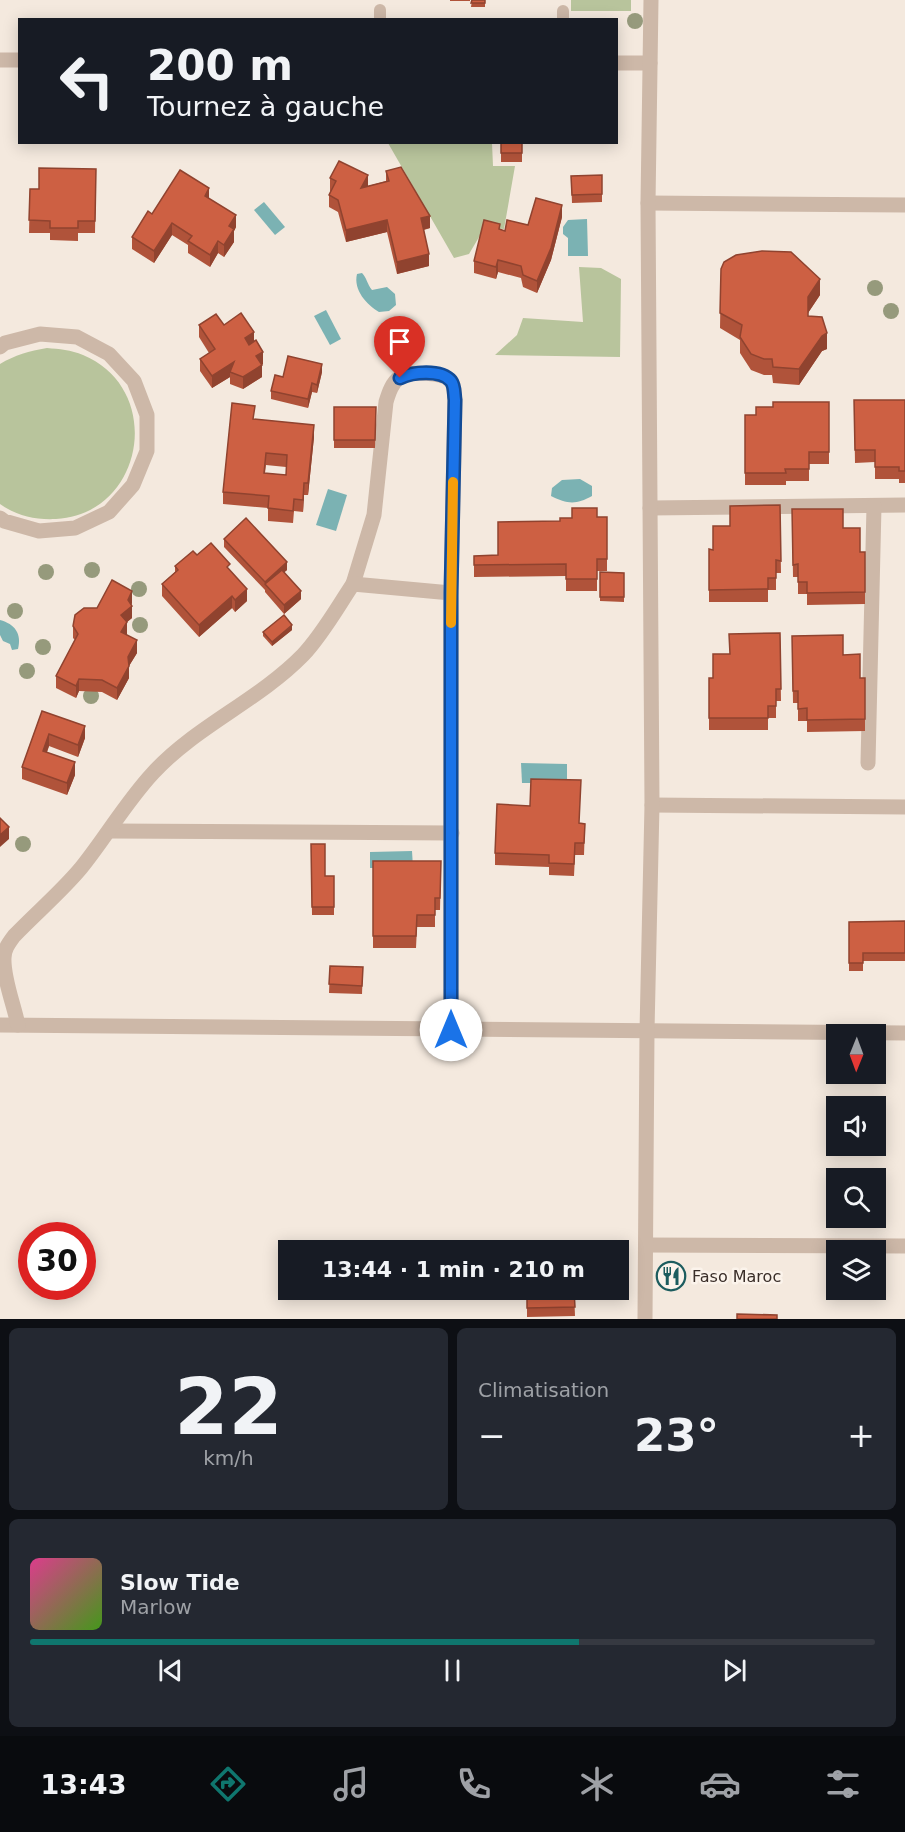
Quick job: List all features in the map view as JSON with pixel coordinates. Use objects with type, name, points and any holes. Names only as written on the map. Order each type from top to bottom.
[{"type":"street","points":[[645,1319],[647,1031],[652,805],[648,203],[651,0]]},
{"type":"street","points":[[0,60],[18,60]]},
{"type":"street","points":[[618,63],[650,63]]},
{"type":"street","points":[[648,203],[905,205]]},
{"type":"street","points":[[0,347],[5,343],[40,334],[77,337],[109,354],[134,381],[147,415],[147,451],[133,485],[109,512],[75,528],[39,531],[0,519]]},
{"type":"street","points":[[18,1025],[5,970],[6,947],[79,870],[153,772],[182,747],[270,684],[303,654],[330,619],[352,584],[374,515],[389,392],[392,385],[406,375],[434,374],[445,376],[451,381],[455,400],[451,593],[451,1030]]},
{"type":"street","points":[[650,508],[905,505]]},
{"type":"street","points":[[868,763],[874,506]]},
{"type":"street","points":[[352,584],[451,593]]},
{"type":"street","points":[[652,805],[905,807]]},
{"type":"street","points":[[110,831],[452,833]]},
{"type":"street","points":[[0,1025],[905,1033]]},
{"type":"street","points":[[646,1245],[905,1246]]},
{"type":"green space","points":[[571,0],[631,0],[631,11],[571,11]]},
{"type":"green space","points":[[389,144],[492,144],[493,166],[515,166],[504,229],[485,227],[469,254],[454,258]]},
{"type":"green space","points":[[579,267],[601,268],[621,279],[620,357],[495,355],[517,335],[523,318],[583,322]]},
{"type":"green space","points":[[47,348],[83,355],[109,372],[126,394],[134,421],[134,448],[125,474],[109,496],[86,512],[56,519],[26,516],[13,512],[0,504],[0,364],[22,354]]},
{"type":"water","points":[[264,202],[285,227],[275,235],[254,210]]},
{"type":"water","points":[[587,219],[588,256],[568,256],[568,238],[563,234],[563,227],[568,220]]},
{"type":"water","points":[[362,273],[372,290],[387,287],[395,294],[396,305],[389,311],[379,312],[370,305],[357,286],[357,274]]},
{"type":"water","points":[[326,310],[341,339],[330,345],[314,316]]},
{"type":"water","points":[[580,479],[592,486],[592,496],[572,502],[551,496],[552,488],[562,480]]},
{"type":"water","points":[[328,489],[347,495],[336,531],[316,525]]},
{"type":"water","points":[[0,620],[10,624],[16,630],[19,639],[18,649],[12,650],[10,644],[3,641],[0,635]]},
{"type":"water","points":[[521,763],[567,764],[567,783],[522,783]]},
{"type":"water","points":[[412,851],[413,868],[370,868],[370,852]]},
{"type":"building","points":[[472,0],[485,0],[485,3],[471,3]]},
{"type":"building","points":[[501,144],[522,144],[522,153],[501,153]]},
{"type":"building","points":[[339,161],[368,175],[361,188],[389,181],[386,171],[401,167],[430,216],[421,218],[429,254],[397,262],[387,220],[346,230],[338,200],[329,195],[336,181],[330,178]]},
{"type":"building","points":[[39,168],[96,169],[95,221],[78,221],[78,228],[50,228],[50,221],[29,220],[30,189],[39,189]]},
{"type":"building","points":[[180,170],[209,188],[205,196],[236,215],[229,226],[234,229],[224,245],[218,241],[210,255],[188,241],[192,236],[172,223],[154,251],[132,237],[148,211],[152,214]]},
{"type":"building","points":[[602,175],[602,194],[572,195],[571,176]]},
{"type":"building","points":[[536,198],[562,205],[551,248],[537,281],[523,275],[521,266],[498,260],[496,267],[474,261],[484,220],[500,224],[499,229],[505,231],[507,220],[528,225]]},
{"type":"building","points":[[762,251],[791,252],[820,279],[808,297],[808,316],[822,317],[827,333],[822,336],[799,369],[773,367],[772,359],[764,359],[751,354],[740,337],[742,325],[720,313],[721,269],[724,262],[736,255]]},
{"type":"building","points":[[241,313],[254,332],[245,338],[249,345],[256,340],[263,352],[256,356],[262,365],[243,377],[230,372],[234,362],[212,376],[200,359],[215,349],[199,325],[216,314],[224,325]]},
{"type":"building","points":[[288,356],[322,364],[317,385],[312,383],[308,399],[271,391],[275,375],[283,377]]},
{"type":"building","points":[[854,400],[905,400],[905,471],[899,471],[899,467],[875,467],[875,450],[855,450]]},
{"type":"building","points":[[773,402],[829,402],[829,452],[809,452],[809,469],[785,469],[786,473],[745,473],[745,415],[756,415],[756,407],[773,407]]},
{"type":"building","points":[[232,403],[255,406],[253,419],[314,425],[308,483],[304,483],[303,500],[294,499],[293,511],[268,508],[269,496],[223,492]],"holes":[[[266,453],[287,455],[286,475],[264,473]]]},
{"type":"building","points":[[334,407],[376,407],[375,440],[334,440]]},
{"type":"building","points":[[780,505],[781,561],[776,560],[776,578],[768,578],[768,589],[709,590],[709,549],[713,550],[713,526],[730,526],[730,506]]},
{"type":"building","points":[[572,508],[597,508],[597,517],[607,517],[607,559],[597,559],[597,579],[566,579],[566,564],[474,565],[474,556],[498,555],[498,522],[560,521],[560,518],[572,518]]},
{"type":"building","points":[[792,509],[843,509],[843,528],[860,528],[860,552],[865,552],[865,592],[807,593],[807,582],[798,582],[798,564],[793,565]]},
{"type":"building","points":[[246,518],[287,562],[265,582],[224,539]]},
{"type":"building","points":[[211,543],[230,564],[227,567],[247,589],[235,600],[232,596],[199,625],[162,584],[178,570],[175,566],[193,551],[197,555]]},
{"type":"building","points":[[282,570],[301,591],[284,605],[265,584]]},
{"type":"building","points":[[600,572],[624,573],[624,597],[600,597]]},
{"type":"building","points":[[112,580],[132,591],[128,600],[132,606],[121,615],[127,622],[121,632],[137,640],[128,657],[129,666],[117,688],[102,680],[79,679],[76,686],[56,676],[78,634],[73,626],[75,615],[84,608],[97,608]]},
{"type":"building","points":[[284,615],[292,625],[272,642],[263,632]]},
{"type":"building","points":[[780,633],[781,689],[776,689],[776,706],[768,706],[768,718],[709,718],[709,678],[713,678],[713,654],[730,654],[729,634]]},
{"type":"building","points":[[843,635],[843,655],[860,654],[860,678],[865,678],[865,719],[807,720],[807,708],[798,709],[798,691],[793,691],[792,636]]},
{"type":"building","points":[[42,711],[85,726],[78,745],[49,734],[43,751],[75,762],[67,783],[22,767]]},
{"type":"building","points":[[531,779],[581,780],[579,823],[585,824],[584,843],[575,843],[574,864],[549,863],[549,855],[495,853],[497,804],[530,806]]},
{"type":"building","points":[[0,818],[9,827],[0,835]]},
{"type":"building","points":[[311,844],[325,844],[325,876],[334,876],[334,907],[312,907]]},
{"type":"building","points":[[373,861],[441,861],[440,898],[435,898],[435,915],[417,915],[416,936],[373,936]]},
{"type":"building","points":[[905,921],[905,953],[863,953],[863,963],[849,963],[849,922]]},
{"type":"building","points":[[330,966],[363,967],[362,986],[329,984]]},
{"type":"building","points":[[527,1300],[575,1300],[575,1307],[527,1308]]},
{"type":"building","points":[[737,1314],[777,1315],[777,1319],[737,1319]]},
{"type":"slow traffic","points":[[451,623],[453,482]]},
{"type":"place","name":"Faso Maroc","points":[[671,1276]]},
{"type":"route","points":[[400,378],[406,375],[434,374],[445,376],[454,387],[451,593],[451,1030]]}]
